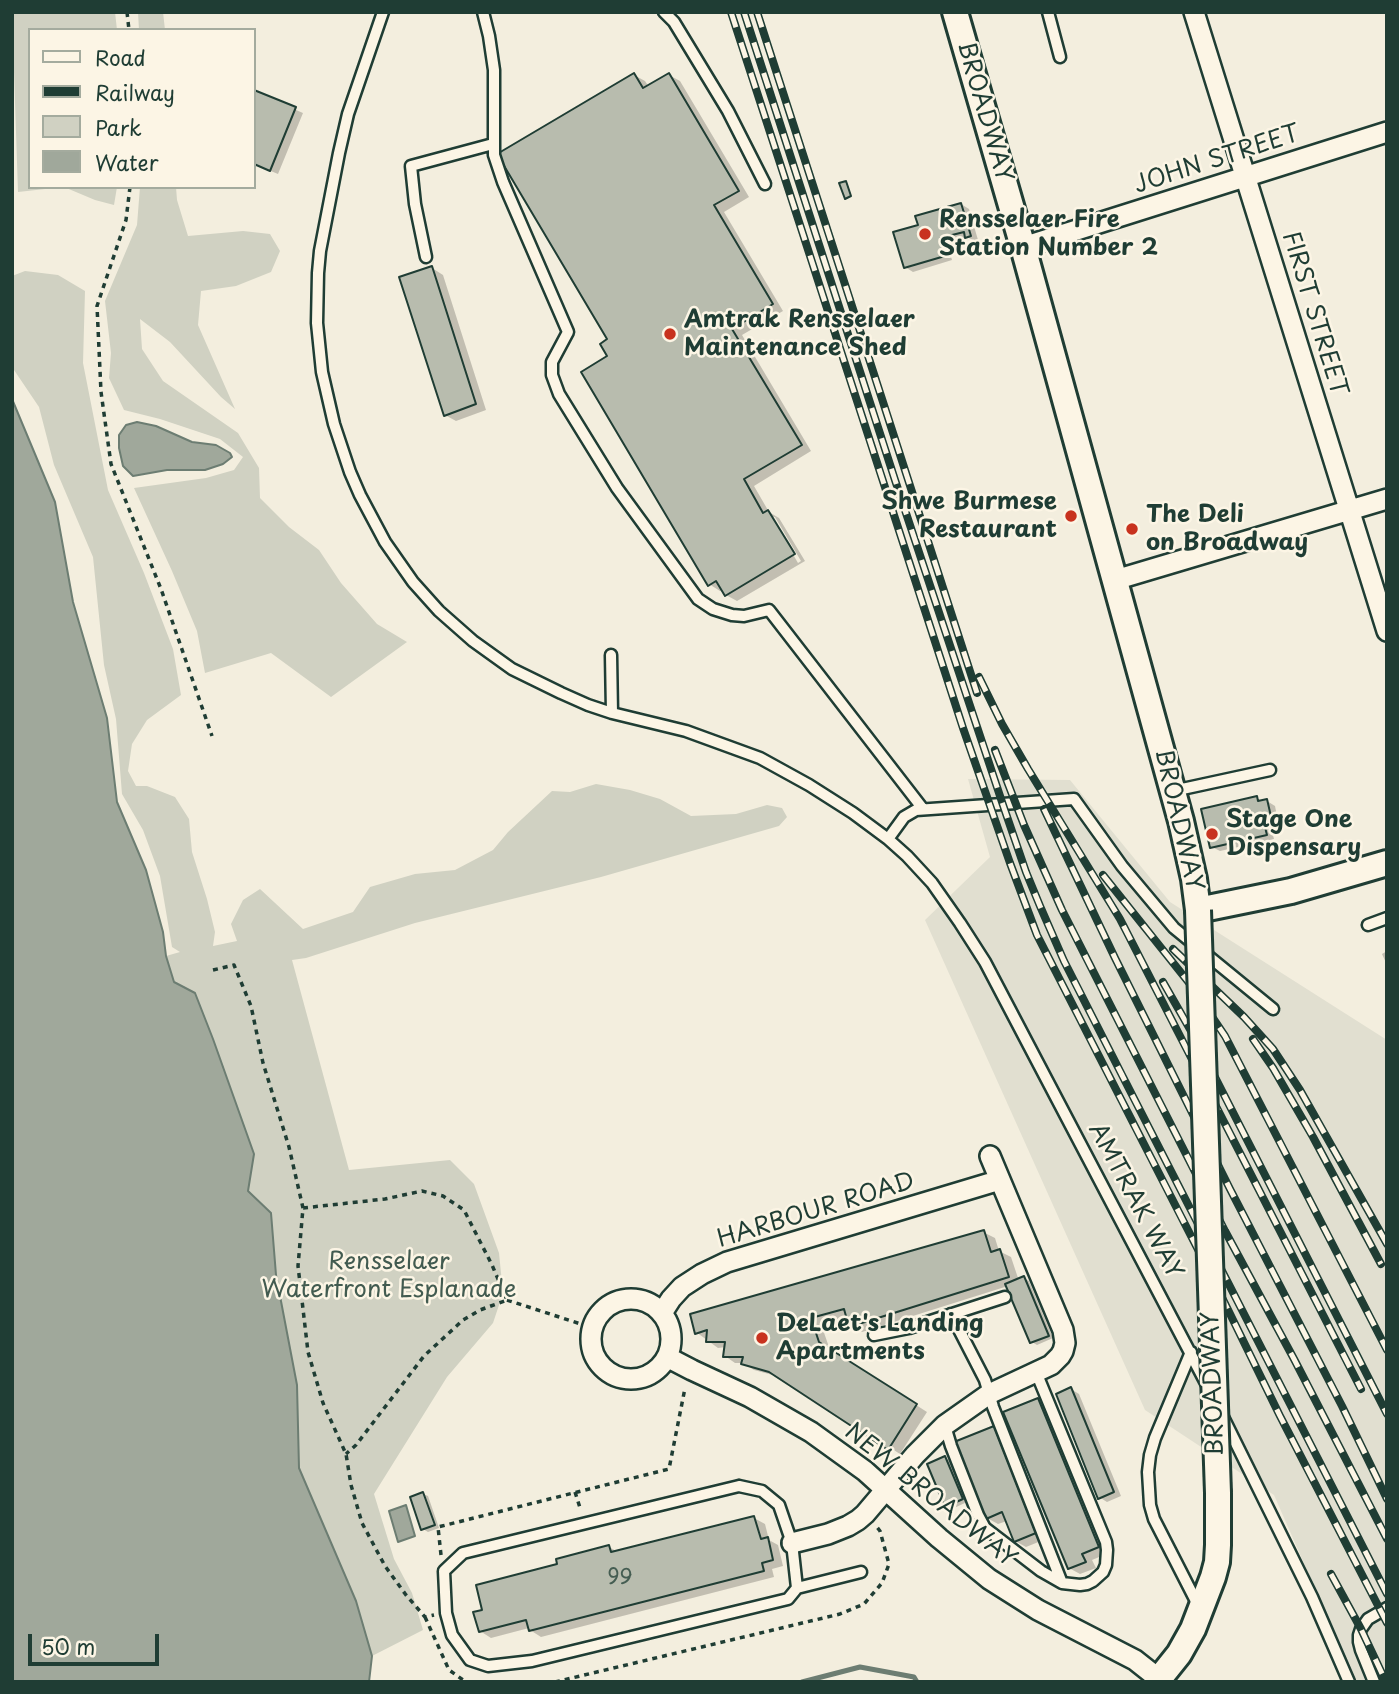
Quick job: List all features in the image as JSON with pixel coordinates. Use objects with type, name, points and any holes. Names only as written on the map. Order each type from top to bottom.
[{"type":"street","name":"BROADWAY","points":[[955,12],[1023,247],[1173,791],[1191,860],[1198,910],[1219,1524],[1217,1562],[1201,1611],[1187,1640],[1160,1680]]},
{"type":"street","name":"FIRST STREET","points":[[1194,12],[1387,631]]},
{"type":"street","name":"JOHN STREET","points":[[1023,247],[1387,132]]},
{"type":"street","points":[[1115,580],[1387,499]]},
{"type":"street","points":[[1198,910],[1291,891],[1387,863]]},
{"type":"street","points":[[792,1543],[837,1531],[865,1514],[915,1455],[945,1425],[989,1394],[1051,1365],[1063,1351],[1064,1336],[990,1156]]},
{"type":"street","name":"HARBOUR ROAD","points":[[662,1313],[682,1287],[727,1262],[1000,1180]]},
{"type":"street","points":[[634,1299],[650,1303],[662,1313],[672,1342],[667,1357],[657,1370],[643,1378],[624,1379],[606,1370],[593,1353],[591,1345],[593,1328],[602,1311],[625,1300],[634,1299]]},
{"type":"street","name":"NEW BROADWAY","points":[[667,1357],[781,1413],[838,1451],[989,1578],[1038,1610],[1135,1660],[1160,1680]]},
{"type":"lane","name":"AMTRAK WAY","points":[[383,12],[348,114],[324,226],[319,262],[317,323],[327,398],[341,447],[360,495],[385,542],[413,582],[439,611],[473,641],[512,668],[561,693],[611,713],[686,731],[760,758],[834,800],[888,839],[921,870],[973,943],[998,986],[1191,1352],[1312,1597],[1349,1682]]},
{"type":"lane","points":[[483,12],[494,70],[494,155],[503,182],[568,331],[552,362],[555,384],[617,488],[690,590],[705,605],[723,612],[744,616],[769,610],[923,809]]},
{"type":"lane","points":[[664,12],[674,22],[728,111],[765,184]]},
{"type":"lane","points":[[1048,12],[1060,57]]},
{"type":"lane","points":[[426,257],[418,222],[411,166],[493,144]]},
{"type":"lane","points":[[611,655],[611,713]]},
{"type":"lane","points":[[1173,791],[1270,770]]},
{"type":"lane","points":[[888,839],[904,817],[923,809],[1074,799],[1122,866],[1174,929],[1273,1009]]},
{"type":"lane","points":[[1368,925],[1387,918]]},
{"type":"lane","points":[[874,1335],[909,1328],[1005,1297]]},
{"type":"lane","points":[[951,1314],[982,1375],[1062,1583]]},
{"type":"lane","points":[[1191,1352],[1155,1438],[1150,1455],[1148,1481],[1154,1518],[1201,1611]]},
{"type":"lane","points":[[945,1425],[985,1528],[1062,1583],[1080,1585],[1093,1581],[1106,1565],[1104,1535],[1036,1372]]},
{"type":"lane","points":[[797,1588],[792,1543],[779,1505],[762,1490],[739,1486],[463,1553],[444,1571],[446,1613],[452,1636],[470,1660],[488,1666],[532,1661],[788,1599],[797,1588],[861,1572]]},
{"type":"lane","points":[[1374,1682],[1361,1650],[1359,1635],[1368,1619],[1387,1608]]},
{"type":"path","points":[[130,189],[126,220],[97,306],[101,391],[111,464],[161,589],[212,736]]},
{"type":"path","points":[[213,970],[234,965],[251,1006],[263,1063],[289,1147],[303,1208],[298,1266],[308,1352],[323,1403],[346,1454],[351,1485],[362,1523],[385,1566],[425,1617],[449,1670],[466,1682]]},
{"type":"path","points":[[303,1208],[385,1199],[422,1191],[443,1196],[464,1210],[507,1300]]},
{"type":"path","points":[[346,1454],[356,1445],[424,1356],[463,1320],[480,1310],[507,1300],[593,1328]]},
{"type":"path","points":[[444,1571],[438,1527],[669,1469],[685,1388]]},
{"type":"path","points":[[575,1492],[585,1523]]},
{"type":"path","points":[[555,1682],[840,1614],[864,1604],[883,1583],[888,1564],[880,1531],[865,1514]]},
{"type":"path","points":[[425,1617],[446,1613]]},
{"type":"shaded area","points":[[968,779],[1070,780],[1170,902],[1387,1040],[1387,1682],[1356,1682],[1274,1495],[1145,1410],[925,920],[990,857]]},
{"type":"green space","points":[[12,12],[115,12],[117,28],[28,28],[28,189],[45,189],[18,192]]},
{"type":"green space","points":[[138,12],[163,12],[165,28],[139,28]]},
{"type":"green space","points":[[69,189],[117,189],[114,205]]},
{"type":"green space","points":[[140,189],[176,189],[188,236],[243,231],[270,234],[280,251],[271,272],[236,286],[201,291],[198,325],[235,409],[170,342],[140,319],[142,349],[163,381],[238,433],[259,468],[260,498],[289,527],[319,550],[341,583],[377,624],[407,642],[331,697],[271,653],[205,673],[197,631],[134,488],[206,478],[234,470],[243,457],[220,439],[124,410],[109,378],[111,353],[105,301],[137,225]]},
{"type":"green space","name":"Rensselaer Waterfront Esplanade","points":[[25,271],[58,275],[85,291],[83,363],[108,490],[173,649],[181,695],[147,720],[132,744],[128,771],[136,786],[147,786],[175,797],[189,819],[192,852],[215,932],[213,946],[237,941],[231,924],[243,900],[260,889],[303,929],[353,912],[370,887],[415,874],[455,870],[493,850],[508,832],[552,791],[570,792],[596,784],[660,799],[691,816],[736,814],[767,805],[782,808],[787,817],[779,826],[601,877],[415,923],[306,958],[292,960],[349,1170],[450,1160],[474,1184],[499,1253],[503,1293],[493,1323],[447,1377],[374,1494],[394,1559],[412,1593],[423,1630],[372,1656],[356,1601],[299,1468],[297,1385],[276,1275],[271,1214],[248,1192],[254,1154],[195,994],[174,982],[166,956],[180,952],[172,947],[160,876],[143,830],[122,794],[116,719],[104,665],[93,557],[54,465],[39,407],[12,367],[12,276]]},
{"type":"water","points":[[12,399],[55,502],[73,602],[107,718],[117,802],[146,870],[174,982],[195,993],[254,1154],[248,1191],[271,1213],[276,1275],[297,1385],[299,1468],[356,1601],[372,1656],[369,1682],[12,1682]]},
{"type":"water","points":[[137,422],[156,426],[192,442],[216,445],[232,457],[223,464],[205,470],[167,470],[133,476],[123,466],[119,435],[126,425]]},
{"type":"water","points":[[406,1505],[415,1536],[398,1542],[389,1511]]},
{"type":"building","name":"Amtrak Rensselaer Maintenance Shed","points":[[634,73],[643,88],[669,73],[739,191],[714,205],[773,304],[732,329],[802,445],[744,479],[763,513],[768,510],[795,554],[725,596],[716,581],[708,586],[581,372],[607,356],[600,344],[607,339],[497,154]]},
{"type":"building","points":[[256,91],[296,107],[270,171],[256,165]]},
{"type":"building","points":[[846,181],[851,196],[845,199],[839,183]]},
{"type":"building","name":"Rensselaer Fire Station Number 2","points":[[961,203],[971,236],[965,238],[964,232],[940,238],[945,256],[904,268],[893,232],[918,225],[915,216]]},
{"type":"building","points":[[432,266],[476,404],[444,416],[399,277]]},
{"type":"building","points":[[1257,796],[1258,801],[1267,799],[1272,821],[1264,823],[1267,835],[1210,848],[1201,809]]},
{"type":"building","name":"DeLaet's Landing Apartments","points":[[984,1230],[991,1252],[1000,1249],[1009,1277],[849,1327],[844,1309],[811,1318],[819,1342],[917,1404],[888,1450],[769,1372],[741,1364],[743,1357],[723,1357],[725,1342],[706,1342],[707,1330],[695,1334],[690,1314]]},
{"type":"building","points":[[1024,1276],[1049,1336],[1030,1343],[1005,1284]]},
{"type":"building","points":[[1071,1387],[1114,1492],[1098,1499],[1056,1394]]},
{"type":"building","points":[[1038,1398],[1099,1547],[1082,1554],[1086,1562],[1068,1569],[1003,1412]]},
{"type":"building","points":[[994,1426],[1036,1533],[1014,1542],[1002,1512],[986,1519],[954,1442]]},
{"type":"building","points":[[945,1456],[963,1499],[945,1507],[927,1464]]},
{"type":"building","points":[[423,1492],[435,1525],[421,1530],[410,1497]]},
{"type":"building","points":[[754,1516],[761,1539],[768,1537],[773,1560],[762,1563],[764,1571],[529,1631],[526,1620],[479,1632],[473,1612],[482,1610],[476,1585],[557,1564],[556,1559],[609,1545],[611,1552]]},
{"type":"waterway","points":[[802,1682],[860,1667],[914,1677],[917,1682]]},
{"type":"railway","points":[[731,12],[963,728],[1037,935],[1387,1623]]},
{"type":"railway","points":[[744,12],[895,480],[1026,872],[1064,961],[1387,1594]]},
{"type":"railway","points":[[757,12],[977,693]]},
{"type":"railway","points":[[979,677],[1028,769],[1120,919],[1361,1389]]},
{"type":"railway","points":[[995,750],[1024,825],[1062,910],[1225,1231],[1387,1539]]},
{"type":"railway","points":[[1044,809],[1115,958],[1387,1499]]},
{"type":"railway","points":[[1103,875],[1190,984],[1225,1036],[1387,1350]]},
{"type":"railway","points":[[1173,949],[1244,1017],[1273,1049],[1300,1090],[1387,1244]]},
{"type":"railway","points":[[1163,982],[1195,1038],[1387,1414]]},
{"type":"railway","points":[[1253,1039],[1313,1137],[1381,1264]]},
{"type":"railway","points":[[1331,1574],[1386,1682]]},
{"type":"place","name":"Rensselaer Fire Station Number 2","points":[[925,234]]},
{"type":"place","name":"Amtrak Rensselaer Maintenance Shed","points":[[670,334]]},
{"type":"place","name":"Shwe Burmese Restaurant","points":[[1071,516]]},
{"type":"place","name":"The Deli on Broadway","points":[[1132,529]]},
{"type":"place","name":"Stage One Dispensary","points":[[1212,834]]},
{"type":"place","name":"DeLaet's Landing Apartments","points":[[762,1338]]}]
